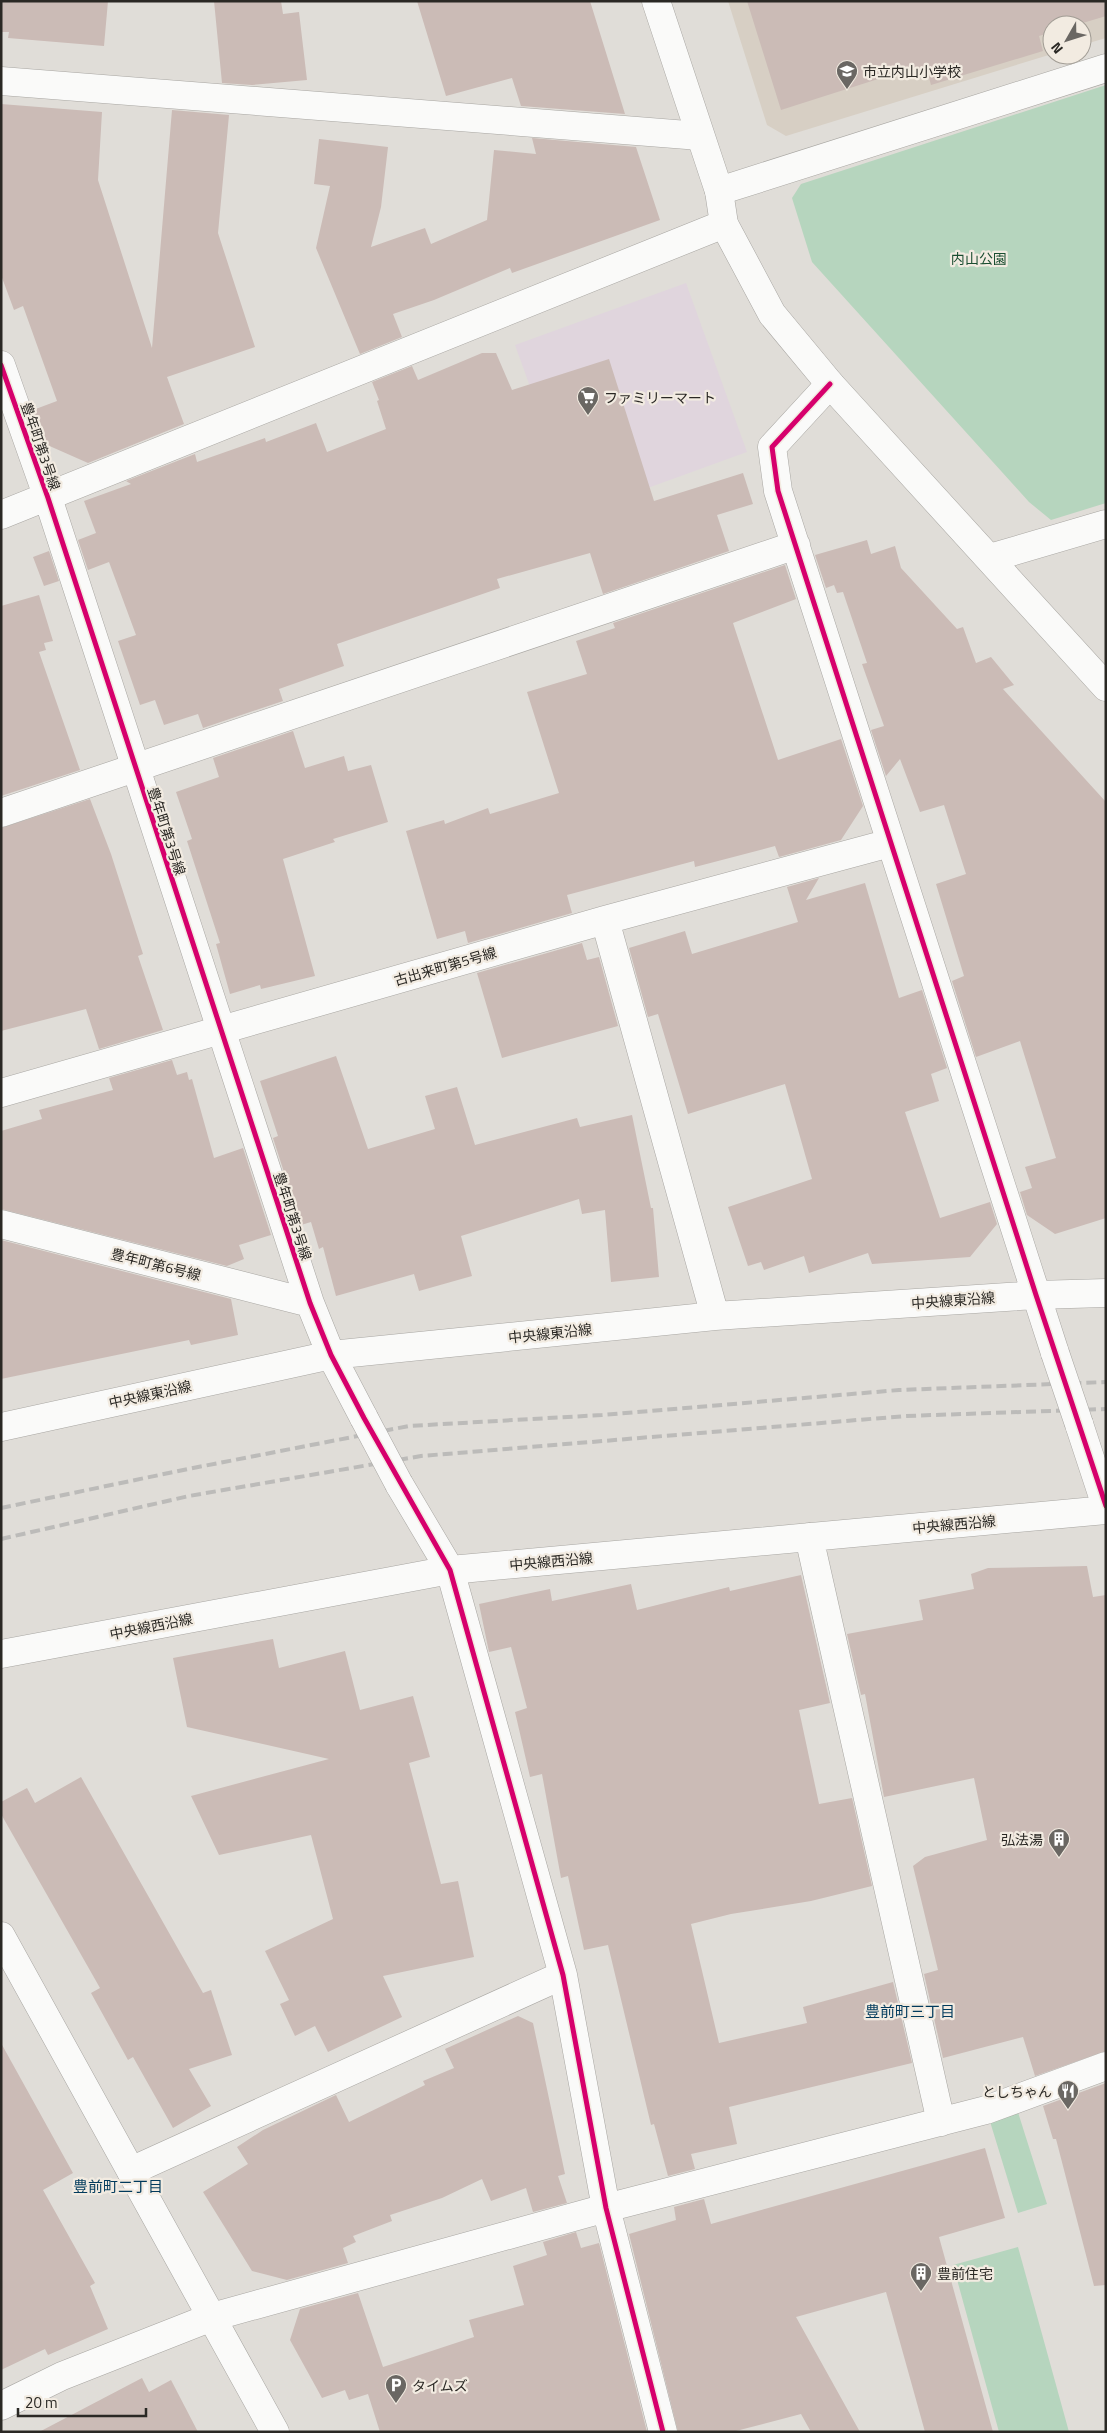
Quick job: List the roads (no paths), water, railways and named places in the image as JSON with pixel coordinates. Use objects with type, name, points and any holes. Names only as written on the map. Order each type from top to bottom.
[{"type":"street","points":[[656,1],[719,191],[724,224],[772,314],[830,384],[1106,687]]},
{"type":"street","points":[[719,191],[1106,68]]},
{"type":"street","points":[[1,81],[700,136]]},
{"type":"street","points":[[1,515],[48,498],[724,224]]},
{"type":"street","name":"豊年町第3号線","points":[[1,365],[48,498],[310,1304],[331,1354],[364,1418],[399,1484],[450,1570],[564,1975],[606,2208],[663,2432]]},
{"type":"street","points":[[830,384],[772,447],[778,491],[1036,1295],[1106,1506]]},
{"type":"street","points":[[990,558],[1106,524]]},
{"type":"street","points":[[1,813],[796,545]]},
{"type":"street","name":"古出来町第5号線","points":[[1,1092],[605,920],[890,842]]},
{"type":"street","points":[[605,920],[715,1316]]},
{"type":"street","name":"豊年町第6号線","points":[[1,1224],[310,1304]]},
{"type":"street","name":"中央線東沿線","points":[[1,1427],[331,1354],[715,1316],[1036,1295],[1106,1293]]},
{"type":"street","name":"中央線西沿線","points":[[1,1654],[450,1570],[1106,1510]]},
{"type":"street","points":[[809,1537],[942,2122]]},
{"type":"street","points":[[1,1936],[276,2432]]},
{"type":"street","points":[[131,2171],[564,1975]]},
{"type":"street","points":[[1,2406],[62,2376],[212,2317],[606,2208],[1007,2104],[1106,2066]]},
{"type":"railway","points":[[1,1508],[409,1426],[602,1415],[899,1390],[1106,1382]]},
{"type":"railway","points":[[1,1539],[189,1496],[421,1456],[906,1416],[1106,1409]]},
{"type":"place","name":"市立内山小学校","points":[[847,90]]},
{"type":"place","name":"ファミリーマート","points":[[588,416]]},
{"type":"place","name":"弘法湯","points":[[1059,1858]]},
{"type":"place","name":"としちゃん","points":[[1068,2110]]},
{"type":"place","name":"豊前住宅","points":[[921,2292]]},
{"type":"place","name":"タイムズ","points":[[396,2404]]},
{"type":"district","name":"豊前町三丁目","points":[[910,2011]]},
{"type":"district","name":"豊前町二丁目","points":[[118,2186]]},
{"type":"park label","name":"内山公園","points":[[979,258]]}]
